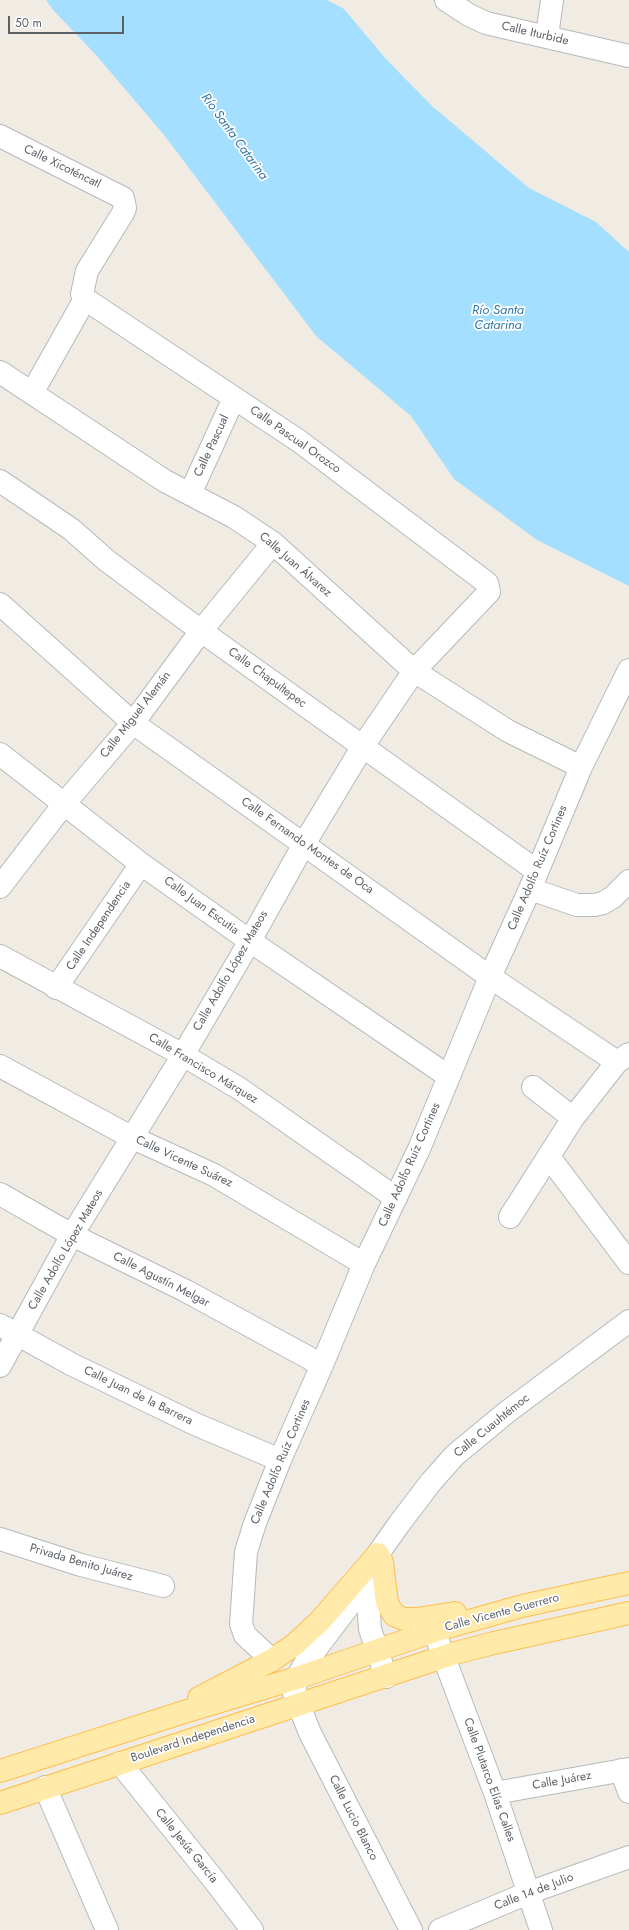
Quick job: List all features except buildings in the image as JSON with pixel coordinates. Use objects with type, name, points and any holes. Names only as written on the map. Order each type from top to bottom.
[{"type":"main road","points":[[184,1712],[204,1694],[272,1660],[294,1645],[320,1621],[378,1554],[382,1562],[387,1603],[394,1616],[411,1619],[458,1613],[488,1615]]},
{"type":"main road","name":"Calle Vicente Guerrero","points":[[378,1651],[434,1631],[488,1615],[561,1597],[629,1583]]},
{"type":"main road","points":[[386,1677],[444,1657],[494,1643],[629,1613]]},
{"type":"main road","points":[[0,1771],[184,1712],[297,1678],[378,1651]]},
{"type":"main road","name":"Boulevard Independencia","points":[[0,1802],[386,1677]]},
{"type":"street","name":"Calle Iturbide","points":[[446,0],[469,15],[486,23],[629,56]]},
{"type":"street","points":[[547,36],[552,0]]},
{"type":"street","name":"Calle Xicoténcatl","points":[[0,136],[123,198],[125,208],[123,214],[88,271],[82,294],[85,299]]},
{"type":"street","points":[[32,393],[85,299]]},
{"type":"street","name":"Calle Pascual Orozco","points":[[85,299],[306,446],[487,583],[489,585],[488,595]]},
{"type":"street","name":"Calle Juan Álvarez","points":[[0,372],[165,482],[234,517],[273,543],[414,671],[508,731],[581,767]]},
{"type":"street","name":"Calle Pascual","points":[[190,494],[234,398]]},
{"type":"street","name":"Calle Chapultepec","points":[[0,481],[38,505],[71,529],[106,560],[201,631],[363,746],[533,880],[577,905],[594,905],[603,903],[613,897],[629,881]]},
{"type":"street","name":"Calle Miguel Alemán","points":[[0,887],[64,804],[132,723],[201,631],[273,543]]},
{"type":"street","name":"Calle Adolfo López Mateos","points":[[0,1366],[8,1330],[72,1235],[183,1054],[250,941],[304,844],[363,746],[414,671],[488,595]]},
{"type":"street","name":"Calle Fernando Montes de Oca","points":[[0,604],[132,723],[490,976],[623,1058]]},
{"type":"street","name":"Calle Adolfo Ruíz Cortines","points":[[272,1660],[245,1635],[240,1624],[246,1552],[255,1523],[280,1460],[364,1264],[419,1149],[490,976],[581,767],[629,670]]},
{"type":"street","name":"Calle Juan Escutia","points":[[0,754],[141,864],[250,941],[448,1076]]},
{"type":"street","name":"Calle Independencia","points":[[56,988],[141,864]]},
{"type":"street","name":"Calle Francisco Márquez","points":[[0,956],[56,988],[183,1054],[240,1089],[396,1198]]},
{"type":"street","points":[[510,1217],[573,1118],[623,1058]]},
{"type":"street","name":"Calle Vicente Suárez","points":[[0,1066],[131,1137],[214,1175],[364,1264]]},
{"type":"street","points":[[533,1087],[573,1118]]},
{"type":"street","points":[[549,1157],[629,1263]]},
{"type":"street","name":"Calle Agustín Melgar","points":[[0,1194],[72,1235],[186,1291],[322,1365]]},
{"type":"street","name":"Calle Cuauhtémoc","points":[[378,1554],[417,1499],[455,1455],[507,1412],[629,1321]]},
{"type":"street","name":"Calle Juan de la Barrera","points":[[8,1330],[71,1364],[195,1424],[280,1460]]},
{"type":"street","name":"Privada Benito Juárez","points":[[0,1539],[81,1565],[163,1586]]},
{"type":"street","points":[[378,1554],[370,1580],[368,1602],[370,1628],[386,1677]]},
{"type":"street","points":[[297,1678],[306,1662],[353,1600],[378,1554]]},
{"type":"street","name":"Calle Plutarco Elías Calles","points":[[434,1631],[495,1793],[541,1930]]},
{"type":"street","name":"Calle Lucio Blanco","points":[[297,1678],[294,1693],[310,1733],[411,1930]]},
{"type":"street","name":"Calle Jesús García","points":[[120,1763],[252,1930]]},
{"type":"street","points":[[625,1770],[629,1792]]},
{"type":"street","name":"Calle Juárez","points":[[495,1793],[625,1770]]},
{"type":"street","points":[[45,1787],[108,1930]]},
{"type":"street","name":"Calle 14 de Julio","points":[[440,1930],[528,1893],[629,1857]]},
{"type":"water","name":"Río Santa Catarina","points":[[46,0],[327,0],[344,9],[386,59],[432,106],[529,188],[596,222],[629,252],[629,586],[537,540],[454,479],[411,416],[316,336],[164,135],[96,55],[53,10]]}]
